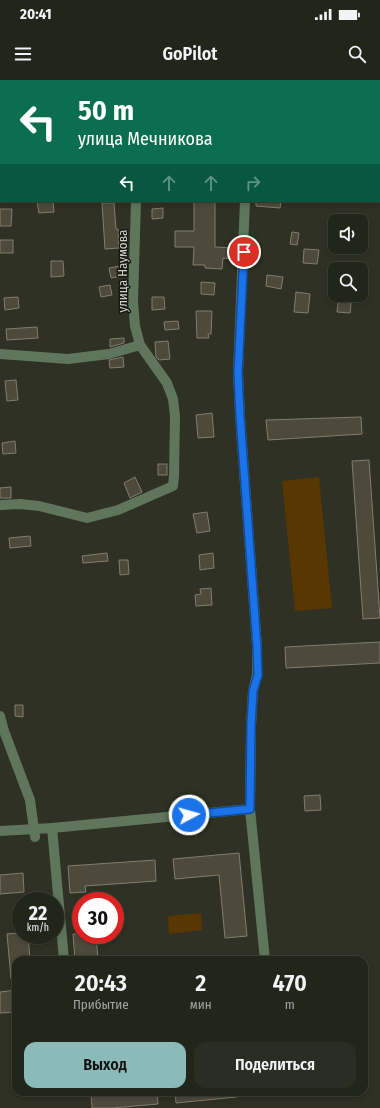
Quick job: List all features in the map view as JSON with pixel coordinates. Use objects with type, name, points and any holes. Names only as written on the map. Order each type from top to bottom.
[{"type":"street","name":"улица Наумова","points":[[0,505],[20,504],[39,506],[87,518],[118,510],[172,486],[174,475],[176,416],[173,399],[167,383],[140,345],[135,326],[133,302],[136,202]]},
{"type":"street","points":[[245,202],[238,373],[258,675],[253,691],[250,809],[265,956]]},
{"type":"street","points":[[0,354],[68,359],[109,354],[140,345]]},
{"type":"street","points":[[0,716],[4,731],[30,800],[35,833]]},
{"type":"street","points":[[0,831],[35,833],[52,828],[250,809]]},
{"type":"street","points":[[52,828],[64,956]]},
{"type":"shaded area","points":[[319,477],[332,608],[295,611],[282,481]]},
{"type":"shaded area","points":[[201,913],[202,930],[169,934],[168,916]]},
{"type":"building","points":[[37,202],[53,202],[54,212],[39,213]]},
{"type":"building","points":[[194,202],[215,202],[215,247],[234,248],[234,259],[223,258],[222,269],[205,268],[205,265],[193,265],[194,247],[175,247],[175,231],[194,231]]},
{"type":"building","points":[[256,202],[281,202],[280,208],[256,206]]},
{"type":"building","points":[[102,203],[114,203],[119,248],[105,249]]},
{"type":"building","points":[[163,208],[163,218],[152,219],[152,209]]},
{"type":"building","points":[[0,209],[12,209],[11,226],[0,226]]},
{"type":"building","points":[[292,232],[299,233],[297,245],[290,244]]},
{"type":"building","points":[[0,240],[13,240],[13,253],[0,253]]},
{"type":"building","points":[[304,249],[319,250],[317,264],[303,263]]},
{"type":"building","points":[[51,261],[63,261],[64,276],[51,277]]},
{"type":"building","points":[[120,266],[122,276],[111,278],[109,268]]},
{"type":"building","points":[[267,275],[283,277],[281,289],[266,286]]},
{"type":"building","points":[[201,282],[215,283],[214,295],[201,294]]},
{"type":"building","points":[[110,285],[112,295],[101,297],[99,287]]},
{"type":"building","points":[[296,292],[310,294],[308,313],[294,312]]},
{"type":"building","points":[[18,297],[19,308],[5,310],[4,298]]},
{"type":"building","points":[[152,297],[164,297],[165,309],[152,310]]},
{"type":"building","points":[[338,302],[351,302],[350,313],[337,312]]},
{"type":"building","points":[[196,311],[212,311],[211,334],[208,334],[209,338],[197,338]]},
{"type":"building","points":[[178,321],[179,329],[165,330],[164,322]]},
{"type":"building","points":[[37,327],[38,338],[7,340],[6,329]]},
{"type":"building","points":[[124,338],[124,343],[110,347],[110,339]]},
{"type":"building","points":[[168,341],[170,359],[159,360],[156,357],[155,342]]},
{"type":"building","points":[[123,357],[124,367],[110,368],[109,360]]},
{"type":"building","points":[[16,380],[18,400],[7,401],[5,381]]},
{"type":"building","points":[[212,413],[214,437],[198,438],[196,415]]},
{"type":"building","points":[[361,417],[362,434],[268,440],[266,420]]},
{"type":"building","points":[[15,441],[16,453],[3,454],[2,443]]},
{"type":"building","points":[[369,460],[380,618],[363,619],[352,461]]},
{"type":"building","points":[[158,464],[167,464],[167,475],[158,475]]},
{"type":"building","points":[[135,477],[142,492],[130,498],[124,483]]},
{"type":"building","points":[[11,487],[11,498],[0,498],[0,488]]},
{"type":"building","points":[[207,512],[210,531],[197,533],[193,514]]},
{"type":"building","points":[[30,536],[31,546],[10,548],[9,538]]},
{"type":"building","points":[[107,553],[108,561],[83,563],[82,556]]},
{"type":"building","points":[[213,553],[214,568],[200,570],[199,555]]},
{"type":"building","points":[[119,560],[128,560],[129,574],[120,575]]},
{"type":"building","points":[[211,588],[212,605],[196,606],[195,595],[201,594],[200,589]]},
{"type":"building","points":[[380,642],[380,663],[286,668],[285,647]]},
{"type":"building","points":[[15,705],[23,705],[23,717],[15,716]]},
{"type":"building","points":[[320,795],[321,810],[305,811],[304,796]]},
{"type":"building","points":[[239,853],[247,936],[225,938],[219,875],[175,879],[173,859]]},
{"type":"building","points":[[155,860],[156,881],[85,886],[86,892],[70,893],[68,866]]},
{"type":"building","points":[[23,873],[24,892],[0,894],[0,875]]},
{"type":"building","points":[[7,934],[12,934],[12,944],[29,944],[30,956],[12,956],[11,979]]},
{"type":"building","points":[[74,944],[97,944],[98,956],[75,956]]},
{"type":"building","points":[[12,990],[12,1012],[0,1013],[0,992]]},
{"type":"building","points":[[91,1096],[157,1096],[158,1104],[112,1108],[92,1108]]},
{"type":"building","points":[[175,1096],[237,1096],[237,1097],[176,1103]]},
{"type":"route","points":[[189,815],[250,809],[250,748],[253,691],[258,675],[238,373],[244,252]]}]
